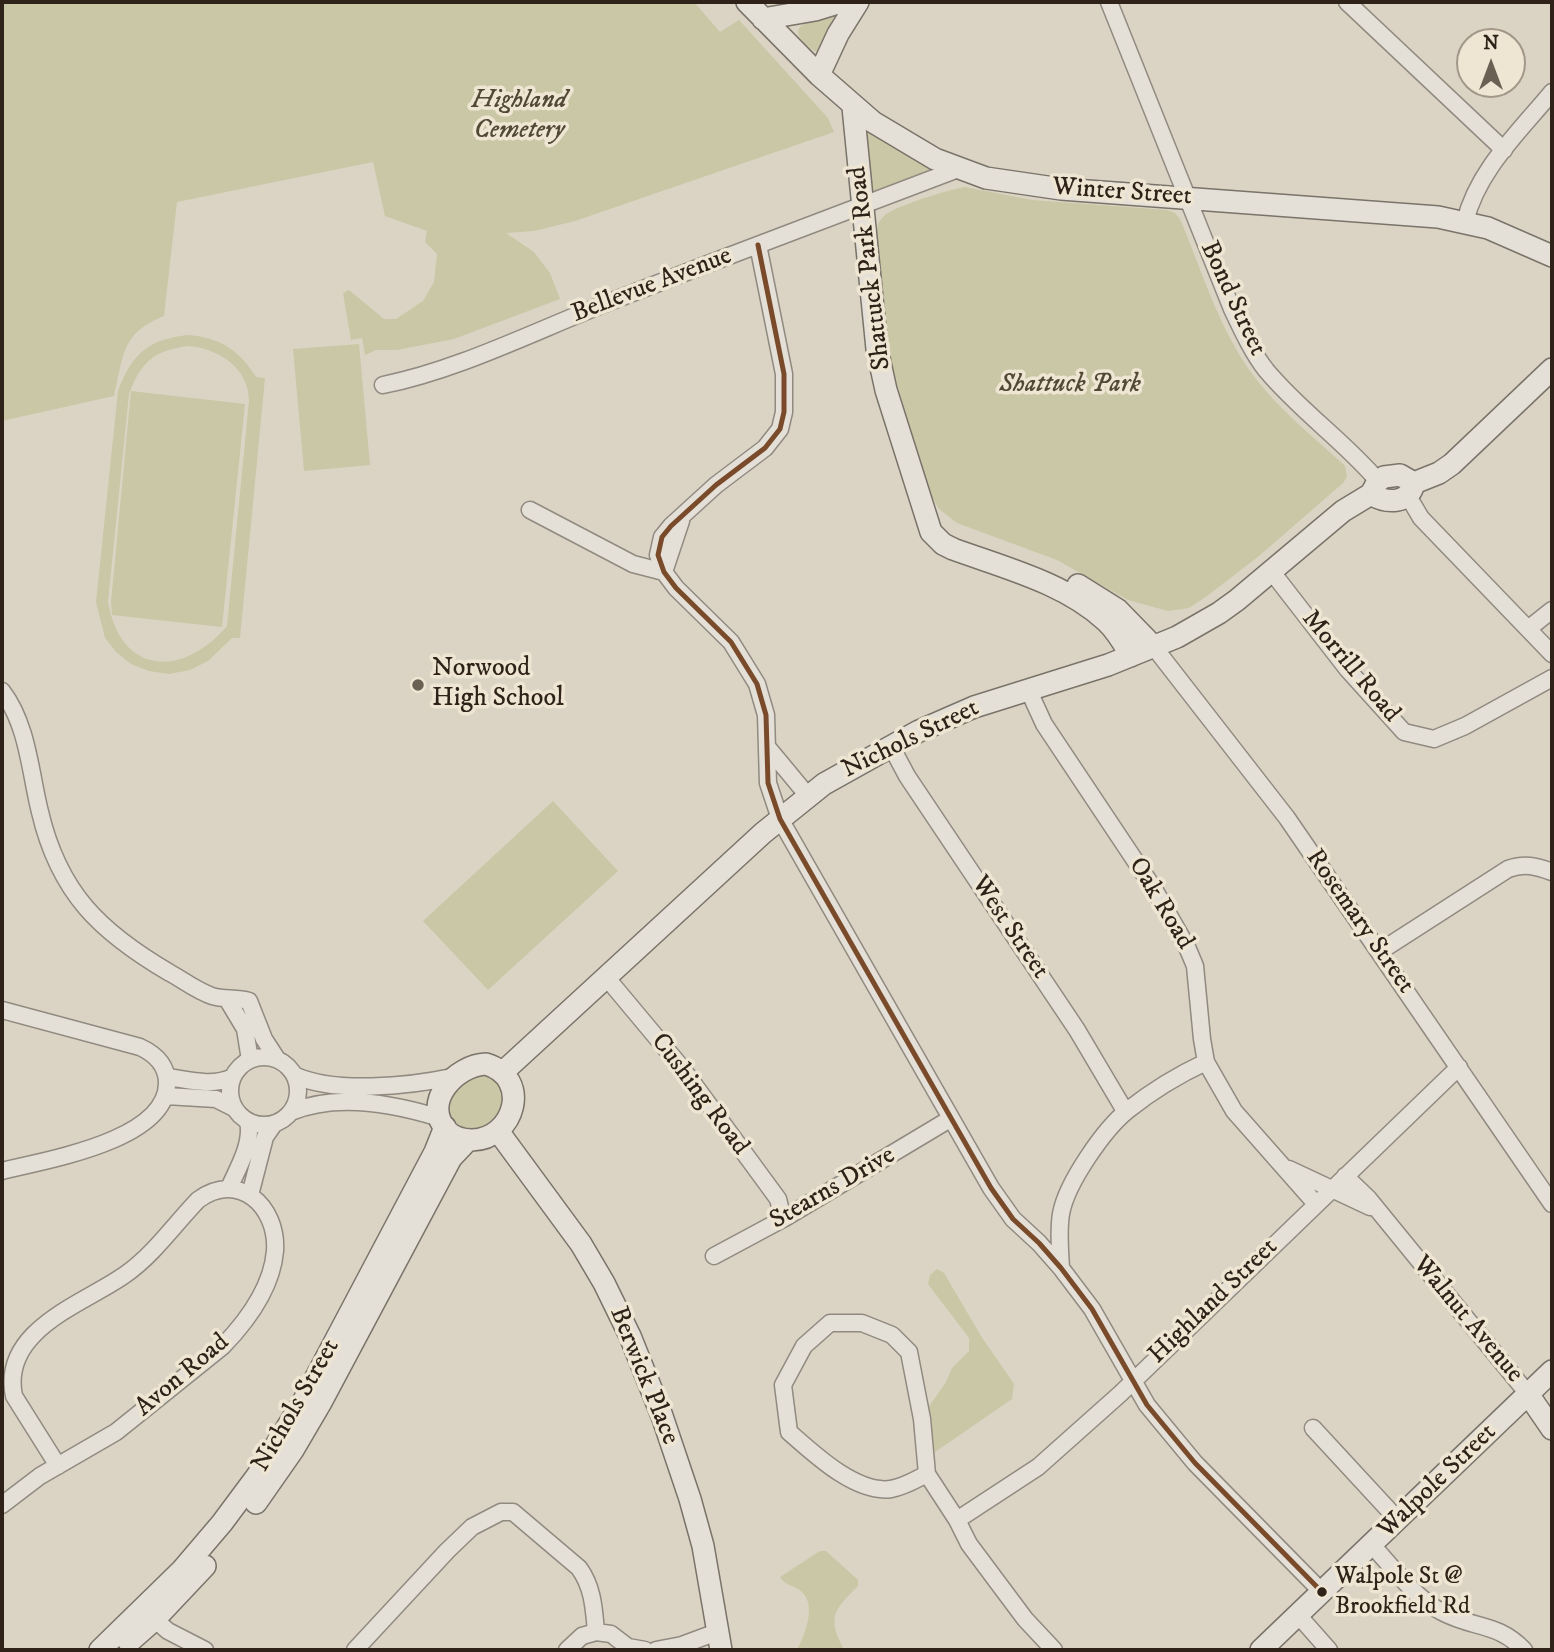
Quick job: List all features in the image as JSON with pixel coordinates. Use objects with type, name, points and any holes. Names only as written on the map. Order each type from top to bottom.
[{"type":"main road","name":"Winter Street","points":[[747,2],[853,107],[894,136],[958,169],[986,178],[1014,184],[1416,214],[1465,222],[1511,236],[1552,256]]},
{"type":"main road","points":[[763,19],[815,10],[841,2]]},
{"type":"main road","points":[[818,75],[838,34],[858,2]]},
{"type":"main road","name":"Shattuck Park Road","points":[[853,107],[878,359],[922,507],[951,534],[1088,607],[1116,632],[1131,656]]},
{"type":"main road","points":[[1375,488],[1385,500],[1402,499],[1411,490],[1452,464],[1552,369]]},
{"type":"main road","name":"Nichols Street","points":[[503,1072],[780,819],[842,773],[891,746],[974,708],[1131,656],[1177,637],[1219,613],[1375,488]]},
{"type":"main road","name":"Shattuck Park Road","points":[[996,557],[1051,572],[1093,593],[1123,615],[1154,647]]},
{"type":"main road","points":[[486,1064],[503,1072],[512,1087],[509,1117],[498,1131],[484,1138],[468,1140],[454,1136],[443,1123],[441,1094],[452,1077],[466,1068],[486,1064]]},
{"type":"main road","name":"Nichols Street","points":[[100,1650],[149,1614],[208,1562],[258,1500],[293,1450],[435,1152],[443,1123]]},
{"type":"main road","name":"Berwick Place","points":[[498,1131],[587,1254],[630,1336],[662,1416],[690,1499],[703,1546],[719,1641]]},
{"type":"main road","name":"Nichols Street","points":[[325,1378],[451,1158],[468,1140]]},
{"type":"main road","name":"Walpole Street","points":[[1261,1650],[1552,1371]]},
{"type":"main road","name":"Walnut Avenue","points":[[1528,1394],[1552,1429]]},
{"type":"main road","name":"Nichols Street","points":[[120,1650],[149,1614]]},
{"type":"street","name":"Bond Street","points":[[1109,2],[1232,309],[1251,348],[1296,403],[1358,460],[1375,488]]},
{"type":"street","points":[[1347,2],[1504,150]]},
{"type":"street","points":[[1465,222],[1479,183],[1552,92]]},
{"type":"street","name":"Bellevue Avenue","points":[[383,385],[408,380],[482,353],[758,244],[958,169]]},
{"type":"street","points":[[664,572],[681,519],[716,485],[765,448],[780,429],[784,412],[784,374],[758,244]]},
{"type":"street","points":[[1411,490],[1421,518],[1552,654]]},
{"type":"street","points":[[530,510],[633,564],[664,572],[676,588],[731,642],[749,669],[763,700],[769,749],[768,783],[780,819],[991,1188],[1013,1219],[1039,1243],[1092,1308],[1147,1405],[1195,1463],[1322,1592]]},
{"type":"street","name":"Morrill Road","points":[[1272,572],[1348,670],[1404,732],[1434,739],[1465,726],[1552,678]]},
{"type":"street","points":[[1528,629],[1552,610]]},
{"type":"street","name":"Rosemary Street","points":[[1154,647],[1280,808],[1552,1204]]},
{"type":"street","name":"Oak Road","points":[[1028,690],[1044,724],[1162,900],[1187,947],[1195,966],[1206,1062],[1234,1111],[1316,1204]]},
{"type":"street","points":[[2,691],[12,704],[23,732],[53,857],[70,888],[96,920],[139,954],[205,993],[227,999],[249,1000],[264,1039],[277,1059]]},
{"type":"street","name":"West Street","points":[[891,746],[907,776],[1077,1030],[1125,1111]]},
{"type":"street","points":[[769,749],[808,796]]},
{"type":"street","points":[[1380,952],[1507,869],[1531,865],[1552,872]]},
{"type":"street","name":"Cushing Road","points":[[606,976],[682,1068],[778,1199],[783,1219]]},
{"type":"street","points":[[227,999],[245,1029],[250,1060]]},
{"type":"street","points":[[2,1010],[140,1047],[155,1055],[167,1086],[150,1117],[118,1137],[90,1149],[2,1171]]},
{"type":"street","points":[[234,1108],[230,1093],[233,1077],[239,1068],[250,1060],[264,1057],[277,1059],[294,1075],[298,1093],[291,1112]]},
{"type":"street","points":[[1061,1268],[1058,1231],[1061,1210],[1084,1163],[1125,1111],[1182,1073],[1206,1062]]},
{"type":"street","name":"Highland Street","points":[[957,1520],[1038,1467],[1120,1394],[1459,1067]]},
{"type":"street","points":[[294,1075],[310,1082],[359,1086],[410,1084],[452,1077]]},
{"type":"street","points":[[167,1086],[221,1082],[233,1077]]},
{"type":"street","points":[[167,1086],[216,1099],[234,1108],[248,1121],[262,1125],[274,1124]]},
{"type":"street","points":[[58,1466],[13,1395],[10,1383],[18,1354],[30,1337],[47,1321],[123,1276],[141,1262],[198,1200],[215,1190],[229,1188],[250,1195],[265,1137],[274,1124],[291,1112],[317,1104],[349,1103],[401,1108],[443,1123]]},
{"type":"street","name":"Stearns Drive","points":[[714,1256],[783,1219],[950,1119]]},
{"type":"street","points":[[229,1188],[248,1143],[248,1121]]},
{"type":"street","name":"Oak Road","points":[[1281,1164],[1332,1189]]},
{"type":"street","name":"Walnut Avenue","points":[[1345,1176],[1368,1198],[1528,1394]]},
{"type":"street","name":"Walnut Avenue","points":[[1332,1189],[1359,1200],[1379,1213]]},
{"type":"street","name":"Avon Road","points":[[2,1505],[23,1488],[116,1432],[223,1346],[243,1323],[270,1275],[275,1251],[269,1219],[263,1208],[250,1195]]},
{"type":"street","points":[[926,1474],[890,1489],[863,1486],[817,1457],[789,1432],[782,1385],[804,1346],[830,1323],[862,1323],[892,1335],[909,1352],[922,1419],[926,1474],[957,1520],[969,1544],[1025,1619],[1054,1650]]},
{"type":"street","points":[[1313,1428],[1398,1520]]},
{"type":"street","points":[[355,1650],[472,1527],[501,1512],[513,1512],[579,1568],[587,1578],[596,1632]]},
{"type":"street","points":[[1372,1545],[1426,1602],[1452,1617],[1503,1632],[1524,1650]]},
{"type":"street","points":[[149,1614],[180,1639],[205,1650]]},
{"type":"street","points":[[1298,1615],[1329,1650]]},
{"type":"street","points":[[567,1650],[582,1636],[596,1632],[611,1634],[628,1647],[645,1650]]},
{"type":"street","points":[[656,1650],[719,1641]]},
{"type":"green space","name":"Highland Cemetery","points":[[2,2],[694,2],[720,32],[739,20],[828,118],[834,132],[575,221],[534,231],[506,233],[534,252],[550,273],[560,299],[454,339],[397,350],[376,350],[365,355],[362,338],[351,340],[343,293],[349,290],[384,319],[396,319],[423,301],[434,282],[437,254],[425,242],[427,231],[385,216],[373,162],[177,202],[164,316],[139,330],[132,338],[123,357],[114,396],[2,421]]},
{"type":"green space","points":[[832,13],[839,16],[823,48],[816,52],[805,44],[798,31],[806,23]]},
{"type":"green space","points":[[866,131],[930,165],[931,170],[870,194]]},
{"type":"green space","name":"Shattuck Park","points":[[965,187],[1032,200],[1167,210],[1175,213],[1180,219],[1230,339],[1241,357],[1274,399],[1345,466],[1347,477],[1343,483],[1259,556],[1207,596],[1189,608],[1168,611],[1128,600],[1057,560],[957,523],[939,509],[929,492],[892,367],[885,327],[876,231],[881,219],[890,212],[923,198]]},
{"type":"green space","points":[[189,335],[220,342],[243,359],[256,377],[265,378],[240,638],[232,638],[208,661],[190,670],[169,674],[149,671],[131,664],[116,652],[105,638],[96,602],[118,391],[129,367],[144,350],[175,337]],"holes":[[[177,348],[200,348],[230,362],[238,370],[248,389],[227,626],[210,643],[192,655],[173,661],[156,661],[140,656],[126,644],[115,626],[108,602],[129,394],[150,360]]]},
{"type":"green space","points":[[359,344],[370,465],[304,471],[293,349]]},
{"type":"green space","points":[[131,391],[245,404],[222,627],[112,615]]},
{"type":"green space","points":[[553,801],[618,871],[488,990],[423,921]]},
{"type":"green space","points":[[473,1074],[491,1075],[504,1091],[504,1097],[502,1108],[494,1122],[482,1129],[470,1130],[459,1125],[451,1116],[450,1104],[456,1090]]},
{"type":"green space","points":[[937,1269],[944,1273],[981,1336],[1014,1384],[1012,1399],[935,1452],[925,1412],[946,1382],[952,1368],[969,1351],[969,1338],[928,1284],[930,1275]]},
{"type":"green space","points":[[820,1551],[826,1551],[858,1580],[858,1586],[835,1615],[836,1630],[844,1650],[797,1650],[808,1618],[808,1601],[804,1594],[780,1577]]},
{"type":"transit line","points":[[758,245],[784,374],[784,412],[780,429],[765,448],[716,485],[662,537],[658,555],[664,572],[676,588],[731,642],[757,684],[766,715],[768,783],[780,819],[991,1188],[1013,1219],[1061,1268],[1092,1309],[1147,1405],[1195,1463],[1322,1592]]},
{"type":"place","name":"Norwood High School","points":[[418,685]]},
{"type":"place","name":"Walpole St @ Brookfield Rd","points":[[1322,1592]]}]
